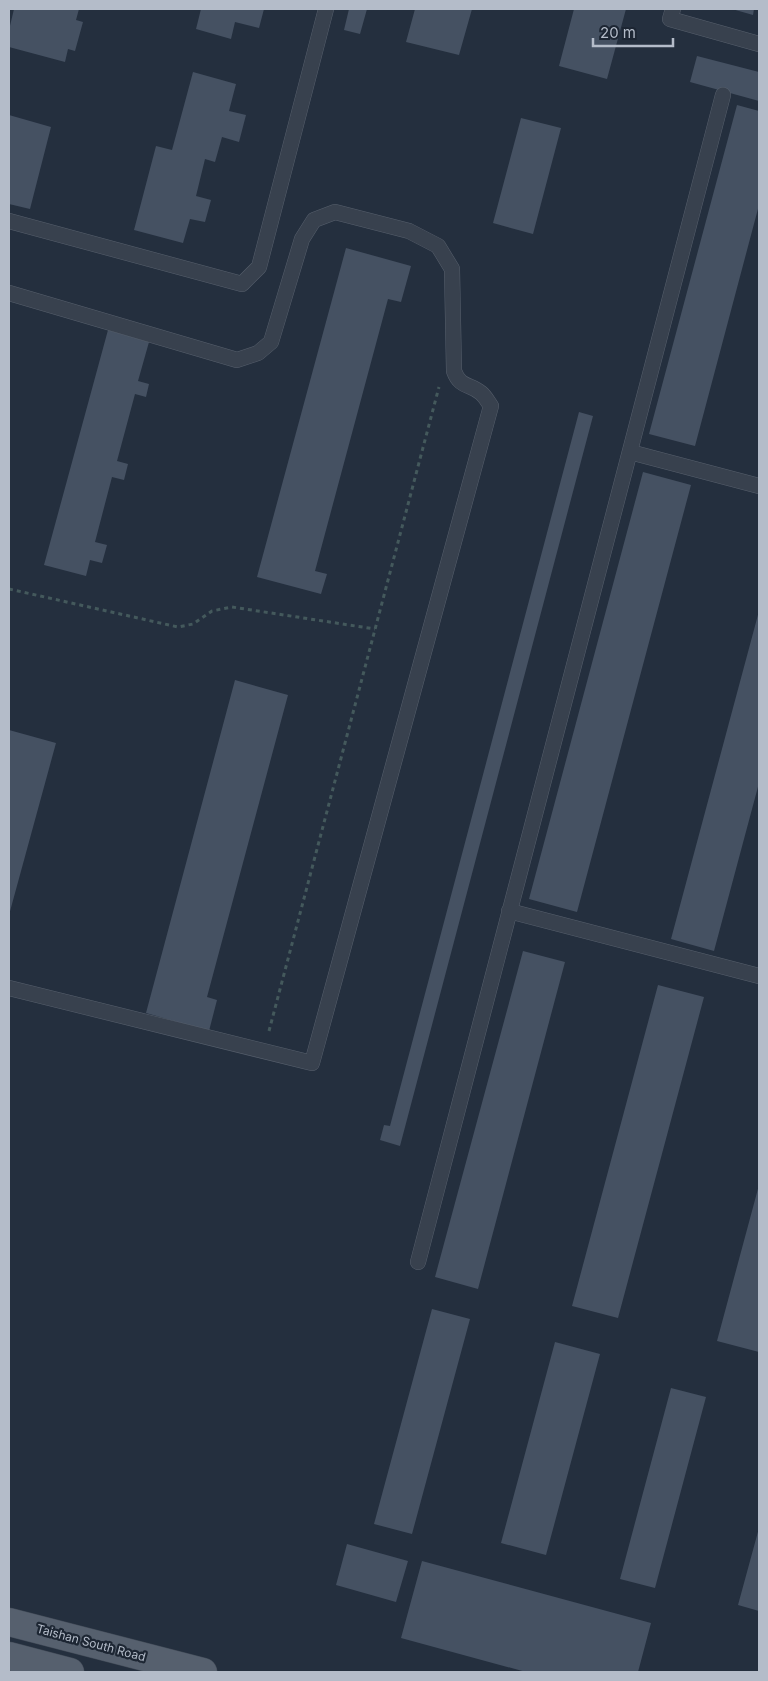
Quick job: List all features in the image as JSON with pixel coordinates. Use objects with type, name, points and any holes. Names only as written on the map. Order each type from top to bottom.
[{"type":"main road","name":"Taishan South Road","points":[[9,1622],[203,1672]]},
{"type":"main road","points":[[9,1656],[70,1672]]},
{"type":"lane","points":[[9,221],[242,284],[259,267],[326,9]]},
{"type":"lane","points":[[673,9],[670,19],[759,44]]},
{"type":"lane","points":[[418,1262],[723,95]]},
{"type":"lane","points":[[9,293],[237,360],[258,353],[271,342],[302,239],[314,220],[336,212],[408,231],[438,246],[452,269],[454,371],[456,377],[468,387],[481,392],[491,406],[312,1063],[9,988]]},
{"type":"lane","points":[[630,452],[759,486]]},
{"type":"lane","points":[[510,911],[759,976]]},
{"type":"path","points":[[264,1051],[441,380],[454,371]]},
{"type":"path","points":[[9,589],[178,627],[193,624],[212,611],[232,607],[375,629]]},
{"type":"building","points":[[14,9],[79,9],[76,20],[83,22],[75,51],[68,49],[65,62],[9,47],[9,30]]},
{"type":"building","points":[[201,9],[264,9],[259,28],[235,22],[231,39],[196,29]]},
{"type":"building","points":[[349,9],[367,9],[360,34],[344,30]]},
{"type":"building","points":[[415,9],[472,9],[459,55],[406,42]]},
{"type":"building","points":[[574,9],[626,9],[607,79],[559,66]]},
{"type":"building","points":[[732,9],[754,9],[753,15]]},
{"type":"building","points":[[697,56],[759,72],[759,101],[690,82]]},
{"type":"building","points":[[193,72],[236,84],[229,111],[246,115],[239,142],[222,137],[215,162],[205,159],[196,196],[211,200],[205,222],[190,219],[183,243],[134,230],[156,146],[172,150]]},
{"type":"building","points":[[737,105],[759,111],[759,205],[695,446],[649,434]]},
{"type":"building","points":[[9,115],[51,127],[30,209],[9,204]]},
{"type":"building","points":[[521,118],[561,128],[533,234],[493,223]]},
{"type":"building","points":[[346,248],[411,266],[401,302],[388,299],[315,571],[327,574],[321,594],[257,577]]},
{"type":"building","points":[[108,330],[149,342],[138,381],[149,384],[146,397],[135,394],[117,461],[128,464],[124,480],[112,477],[95,542],[107,545],[102,563],[90,560],[86,576],[44,565]]},
{"type":"building","points":[[579,412],[593,416],[400,1146],[380,1140],[384,1125],[390,1126]]},
{"type":"building","points":[[643,472],[691,485],[577,912],[529,899]]},
{"type":"building","points":[[759,611],[759,783],[714,951],[671,939]]},
{"type":"building","points":[[235,680],[288,695],[207,997],[217,1000],[209,1031],[146,1013]]},
{"type":"building","points":[[9,730],[56,743],[9,915]]},
{"type":"building","points":[[523,951],[565,962],[478,1289],[435,1277]]},
{"type":"building","points":[[658,985],[704,997],[618,1318],[572,1306]]},
{"type":"building","points":[[759,1185],[759,1352],[717,1341]]},
{"type":"building","points":[[432,1309],[470,1319],[412,1534],[374,1524]]},
{"type":"building","points":[[555,1342],[600,1354],[546,1555],[501,1543]]},
{"type":"building","points":[[671,1388],[706,1397],[655,1588],[620,1579]]},
{"type":"building","points":[[759,1528],[759,1611],[738,1605]]},
{"type":"building","points":[[347,1544],[408,1561],[396,1602],[336,1585]]},
{"type":"building","points":[[422,1561],[651,1623],[638,1672],[526,1672],[401,1638]]}]
